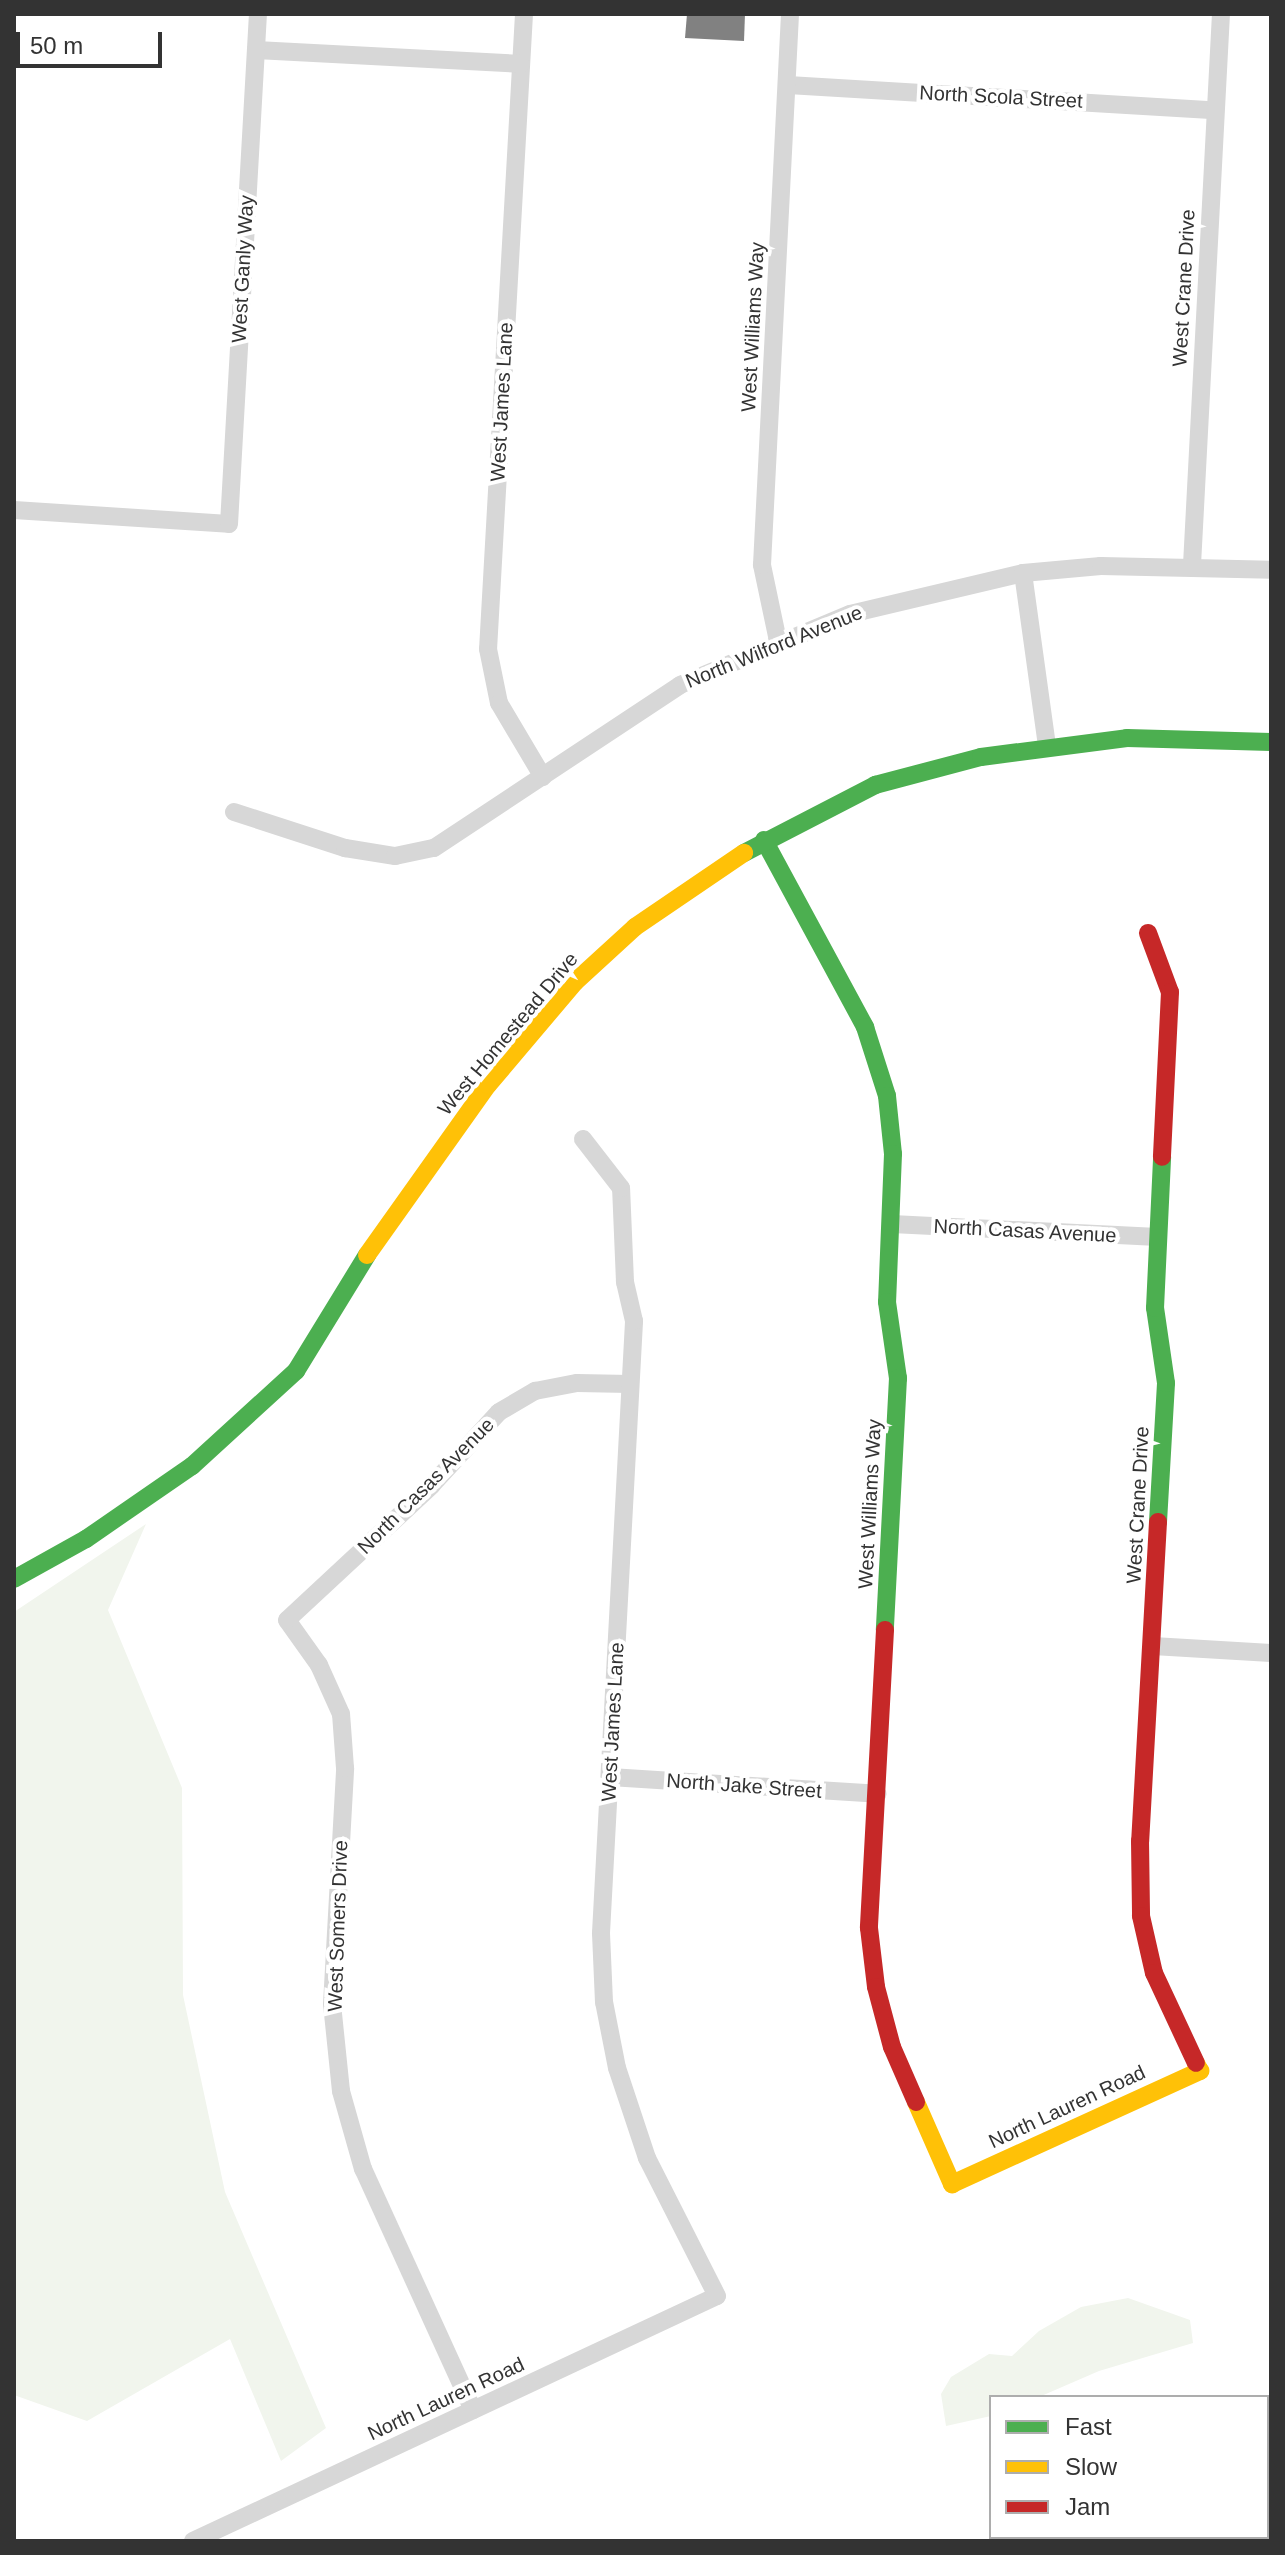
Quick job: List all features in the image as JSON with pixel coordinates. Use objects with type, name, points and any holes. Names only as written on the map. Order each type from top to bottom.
[{"type":"street","name":"West Ganly Way","points":[[14,510],[229,524],[258,14]]},
{"type":"street","name":"West James Lane","points":[[524,14],[488,649],[499,703],[543,777]]},
{"type":"street","name":"West Williams Way","points":[[778,641],[762,565],[790,14]]},
{"type":"street","name":"West Crane Drive","points":[[1192,565],[1221,14]]},
{"type":"street","points":[[256,50],[521,64]]},
{"type":"street","name":"North Scola Street","points":[[788,85],[1215,110]]},
{"type":"street","name":"North Wilford Avenue","points":[[234,812],[345,848],[395,856],[434,848],[680,685],[778,641],[885,602],[1023,573],[1192,565],[1271,570]]},
{"type":"street","points":[[1023,573],[1047,745]]},
{"type":"street","name":"West Homestead Drive","points":[[14,1579],[86,1539],[192,1466],[296,1371],[383,1229],[488,1085],[575,982],[635,927],[764,840],[875,785],[1047,745],[1127,738],[1271,742]]},
{"type":"street","name":"West Williams Way","points":[[764,840],[865,1027],[887,1096],[893,1154],[887,1302],[898,1378],[869,1928],[876,1987],[892,2047],[952,2184]]},
{"type":"street","name":"West Crane Drive","points":[[1148,933],[1170,992],[1155,1308],[1166,1383],[1140,1841],[1141,1916],[1154,1973],[1200,2071]]},
{"type":"street","name":"West James Lane","points":[[583,1139],[621,1188],[625,1282],[634,1321],[601,1933],[604,2002],[617,2068],[647,2158],[717,2296]]},
{"type":"street","name":"North Casas Avenue","points":[[892,1224],[1158,1237]]},
{"type":"street","name":"North Casas Avenue","points":[[287,1620],[431,1486],[499,1412],[535,1391],[577,1383],[630,1384]]},
{"type":"street","name":"West Somers Drive","points":[[287,1620],[319,1665],[341,1714],[345,1768],[332,2004],[341,2091],[363,2169],[473,2410]]},
{"type":"street","points":[[1153,1646],[1271,1653]]},
{"type":"street","name":"North Jake Street","points":[[610,1777],[877,1794]]},
{"type":"street","name":"North Lauren Road","points":[[952,2184],[1200,2071]]},
{"type":"street","name":"North Lauren Road","points":[[193,2541],[717,2296]]},
{"type":"shaded area","points":[[146,1524],[108,1610],[182,1788],[183,1995],[225,2192],[326,2428],[281,2461],[230,2339],[87,2421],[14,2395],[14,1612]]},
{"type":"shaded area","points":[[1128,2298],[1190,2320],[1193,2343],[1099,2371],[1044,2395],[989,2395],[989,2416],[946,2426],[941,2394],[951,2377],[989,2354],[1012,2356],[1039,2331],[1081,2307]]},
{"type":"building","points":[[687,14],[745,14],[744,41],[685,38]]},
{"type":"traffic: fast","points":[[744,853],[875,785],[981,757],[1127,738],[1271,742]]},
{"type":"traffic: fast","points":[[764,840],[865,1027],[887,1096],[893,1154],[887,1302],[898,1378],[885,1630]]},
{"type":"traffic: fast","points":[[1158,1522],[1166,1383],[1155,1308],[1162,1157]]},
{"type":"traffic: fast","points":[[14,1579],[86,1539],[192,1466],[296,1371],[367,1255]]},
{"type":"traffic: slow","points":[[367,1255],[488,1085],[575,982],[635,927],[744,853]]},
{"type":"traffic: slow","points":[[916,2102],[952,2184],[1200,2071],[1196,2063]]},
{"type":"traffic: jam","points":[[1148,933],[1170,992],[1162,1157]]},
{"type":"traffic: jam","points":[[1158,1522],[1140,1841],[1141,1916],[1154,1973],[1196,2063]]},
{"type":"traffic: jam","points":[[885,1630],[869,1928],[876,1987],[892,2047],[916,2102]]}]
